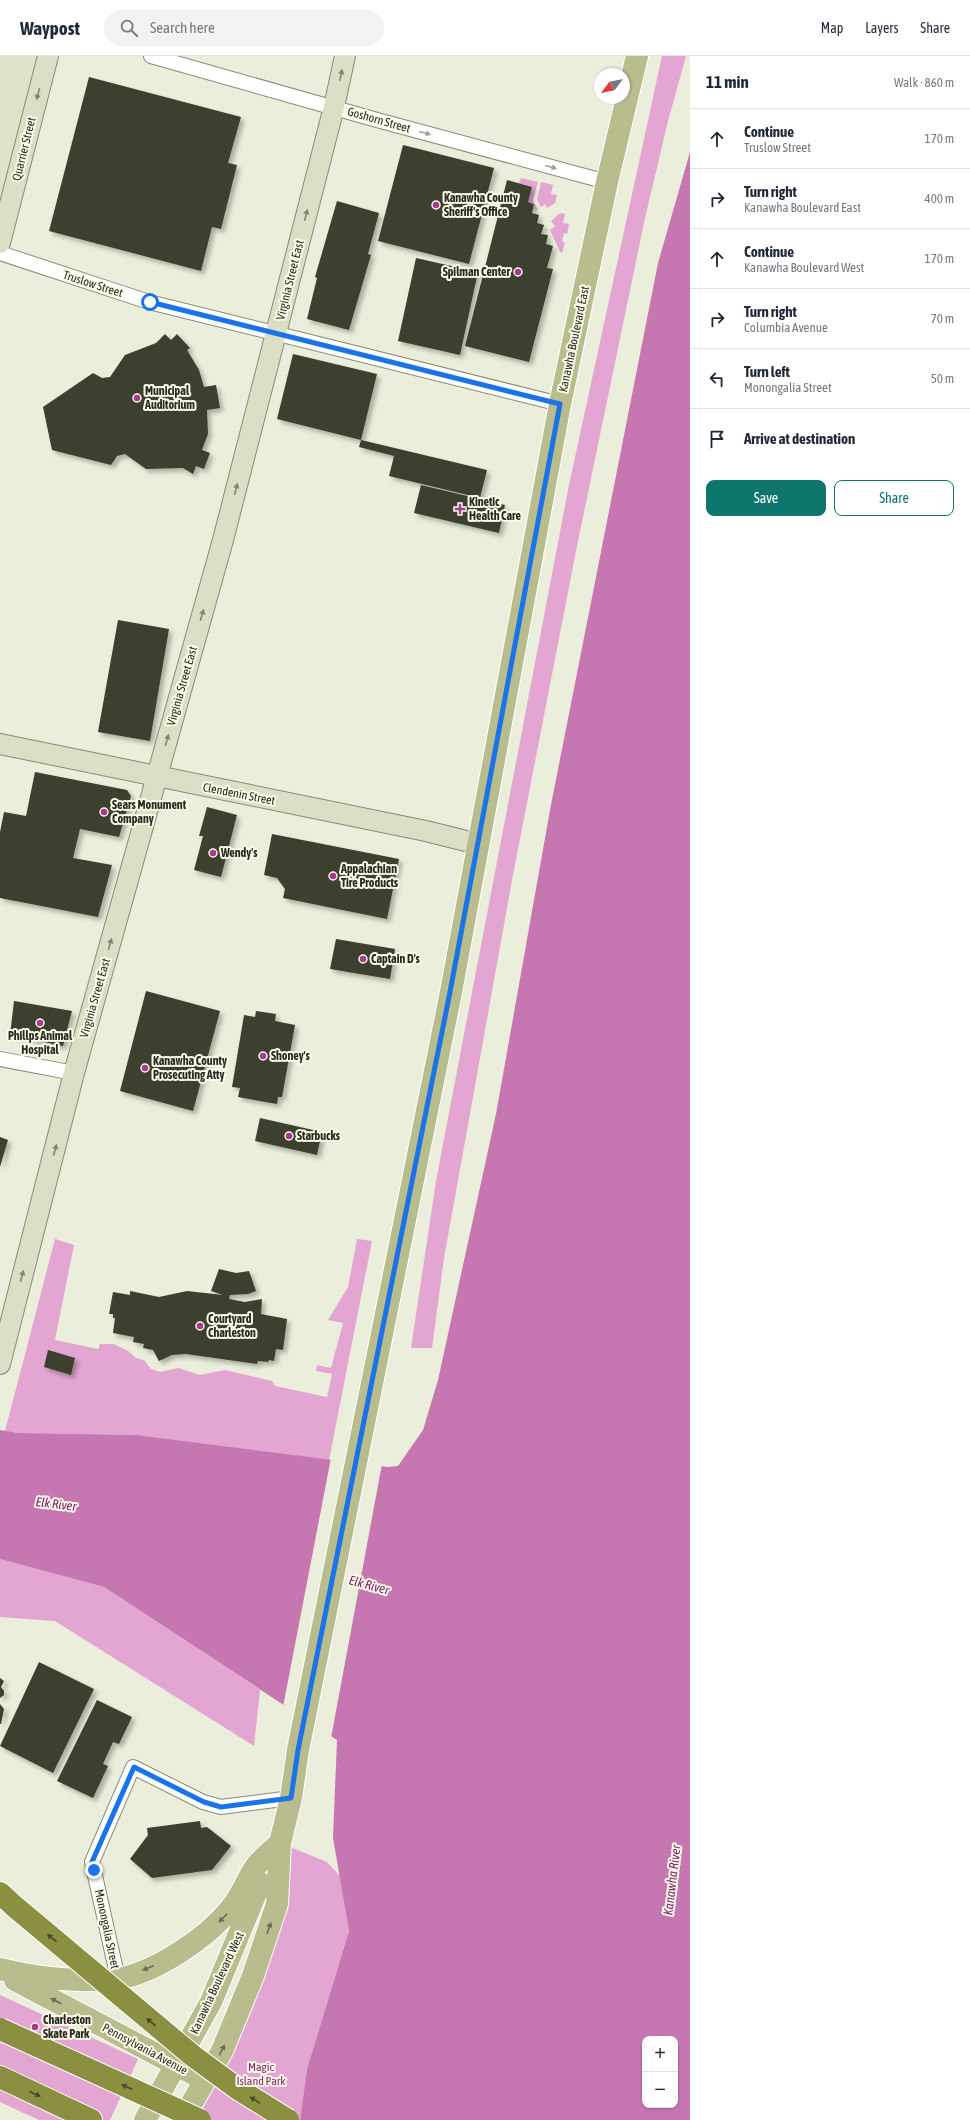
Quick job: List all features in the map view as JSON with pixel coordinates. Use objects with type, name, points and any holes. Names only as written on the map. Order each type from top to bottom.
[{"type":"highway","points":[[5,1899],[193,2056],[238,2089],[288,2120]]},
{"type":"highway","points":[[0,2029],[200,2120]]},
{"type":"highway","points":[[0,2077],[91,2120]]},
{"type":"main road","name":"Quarrier Street","points":[[0,243],[48,56]]},
{"type":"main road","name":"Virginia Street East","points":[[0,1364],[14,1314],[74,1073],[221,547],[334,107],[345,56]]},
{"type":"main road","name":"Kanawha Boulevard East","points":[[372,1378],[450,992],[560,404],[607,182],[637,56]]},
{"type":"main road","name":"Clendenin Street","points":[[0,744],[426,831],[478,844]]},
{"type":"main road","name":"Kanawha Boulevard West","points":[[182,2120],[222,2051],[237,2017],[253,1976],[277,1904],[280,1843],[291,1798],[298,1750],[372,1378]]},
{"type":"main road","name":"Kanawha Boulevard West","points":[[146,2120],[211,2002],[241,1931],[253,1897],[280,1843]]},
{"type":"main road","points":[[0,1969],[33,1977],[64,1981],[118,1979],[150,1968],[183,1951],[202,1938],[231,1909],[241,1895],[255,1867],[280,1843]]},
{"type":"main road","name":"Pennsylvania Avenue","points":[[0,1972],[205,2080]]},
{"type":"street","name":"Goshorn Street","points":[[151,56],[607,182]]},
{"type":"street","name":"Truslow Street","points":[[0,253],[150,302],[560,404]]},
{"type":"street","points":[[0,1059],[74,1073]]},
{"type":"street","name":"Monongalia Street","points":[[118,1979],[92,1862],[134,1767],[204,1802],[221,1807],[291,1798]]},
{"type":"shaded area","points":[[0,56],[47,56],[0,242]]},
{"type":"green space","points":[[662,56],[686,56],[668,121],[645,218],[577,546],[512,880],[444,1258],[432,1348],[411,1348],[436,1181],[569,485]]},
{"type":"green space","points":[[521,178],[538,182],[533,200],[538,210],[533,209],[534,204],[528,202],[532,187],[519,183]]},
{"type":"green space","points":[[541,182],[553,185],[551,194],[557,195],[555,203],[547,208],[545,204],[541,207],[537,200]]},
{"type":"green space","points":[[560,213],[565,214],[563,223],[569,224],[567,234],[564,233],[562,241],[565,243],[562,253],[560,252],[550,230],[555,226],[551,221]]},
{"type":"green space","points":[[55,1239],[74,1245],[55,1340],[98,1349],[100,1344],[114,1344],[128,1351],[136,1358],[144,1360],[151,1369],[161,1372],[178,1368],[200,1375],[225,1370],[272,1381],[275,1386],[327,1397],[332,1374],[316,1371],[317,1365],[331,1368],[343,1323],[328,1320],[348,1287],[357,1239],[372,1241],[329,1460],[137,1435],[19,1433],[5,1431]]},
{"type":"green space","points":[[0,1559],[104,1587],[260,1690],[254,1746],[55,1621],[0,1617]]},
{"type":"green space","name":"Magic Island Park","points":[[280,1843],[327,1862],[340,1876],[349,1931],[307,2069],[300,2120],[182,2120],[253,1976]]},
{"type":"green space","name":"Charleston Skate Park","points":[[0,1995],[138,2059],[110,2120],[39,2120],[0,2102]]},
{"type":"water","points":[[690,152],[690,2120],[300,2120],[307,2069],[349,1931],[333,1838],[337,1740],[104,1587],[0,1559],[0,1430],[19,1433],[137,1435],[388,1467],[398,1466],[423,1430],[438,1380],[496,1114],[550,810],[658,263]]},
{"type":"pier","points":[[331,1458],[382,1464],[331,1738],[283,1707]]},
{"type":"building","points":[[89,77],[241,117],[228,163],[237,165],[221,229],[212,227],[201,271],[49,231]]},
{"type":"building","name":"Kanawha County Sheriff's Office","points":[[403,145],[494,168],[469,264],[378,241]]},
{"type":"building","name":"Spilman Center","points":[[507,180],[532,187],[528,202],[534,204],[532,213],[539,215],[537,223],[544,225],[541,234],[548,235],[546,244],[553,246],[547,268],[553,269],[529,362],[465,346]]},
{"type":"building","points":[[337,201],[379,213],[368,254],[371,255],[349,330],[307,319],[317,278],[315,277]]},
{"type":"building","points":[[416,258],[478,272],[460,355],[398,341]]},
{"type":"building","name":"Municipal Auditorium","points":[[165,334],[171,340],[177,334],[190,348],[187,350],[199,370],[204,387],[216,385],[220,408],[207,410],[208,434],[202,450],[210,453],[204,469],[196,466],[193,474],[183,468],[146,469],[125,454],[117,456],[111,465],[52,450],[43,407],[93,373],[102,378],[110,377],[125,355],[156,343]]},
{"type":"building","points":[[293,354],[377,374],[361,440],[277,419]]},
{"type":"building","points":[[361,440],[487,470],[480,498],[389,476],[394,456],[359,447]]},
{"type":"building","name":"Kinetic Health Care","points":[[421,485],[505,505],[499,533],[414,513]]},
{"type":"building","points":[[118,620],[169,629],[150,741],[98,732]]},
{"type":"building","points":[[35,772],[127,790],[131,796],[119,837],[80,829],[73,858],[112,865],[98,917],[0,898],[0,832],[4,812],[26,816]]},
{"type":"building","name":"Wendy's","points":[[207,807],[237,815],[221,877],[194,870],[203,836],[199,836]]},
{"type":"building","name":"Appalachian Tire Products","points":[[272,834],[399,859],[387,919],[283,898],[285,889],[277,878],[264,875]]},
{"type":"building","name":"Captain D's","points":[[336,939],[395,949],[390,979],[330,969]]},
{"type":"building","points":[[146,991],[220,1011],[193,1111],[120,1091]]},
{"type":"building","name":"Phillps Animal Hospital","points":[[14,1001],[72,1011],[63,1046],[10,1035]]},
{"type":"building","name":"Shoney's","points":[[256,1011],[276,1014],[275,1021],[295,1025],[282,1097],[278,1097],[277,1104],[238,1097],[240,1088],[232,1087],[244,1015],[255,1017]]},
{"type":"building","name":"Starbucks","points":[[260,1118],[322,1132],[317,1155],[255,1141]]},
{"type":"building","points":[[0,1137],[8,1140],[0,1167]]},
{"type":"building","name":"Courtyard Charleston","points":[[219,1269],[236,1273],[249,1271],[256,1291],[248,1294],[230,1295],[229,1299],[245,1302],[262,1299],[261,1314],[287,1319],[283,1350],[276,1349],[274,1361],[258,1361],[257,1364],[186,1354],[172,1355],[159,1361],[153,1350],[143,1348],[144,1344],[133,1342],[134,1337],[113,1333],[115,1318],[113,1318],[113,1314],[109,1314],[113,1292],[130,1295],[130,1291],[159,1297],[187,1291],[223,1295],[211,1291]]},
{"type":"building","points":[[48,1350],[75,1358],[71,1375],[44,1367]]},
{"type":"building","points":[[39,1662],[94,1689],[53,1773],[0,1746]]},
{"type":"building","points":[[0,1678],[4,1681],[1,1687],[4,1691],[4,1695],[0,1698]]},
{"type":"building","points":[[97,1700],[132,1717],[119,1744],[113,1742],[103,1764],[108,1766],[93,1798],[57,1781]]},
{"type":"building","points":[[0,1704],[4,1709],[1,1724],[0,1724]]},
{"type":"building","points":[[200,1821],[201,1828],[207,1827],[231,1846],[212,1870],[152,1878],[130,1859],[148,1835],[147,1828]]},
{"type":"place","name":"Kanawha County Sheriff's Office","points":[[436,205]]},
{"type":"place","name":"Spilman Center","points":[[518,272]]},
{"type":"place","name":"Municipal Auditorium","points":[[137,398]]},
{"type":"place","name":"Kinetic Health Care","points":[[460,509]]},
{"type":"place","name":"Sears Monument Company","points":[[104,812]]},
{"type":"place","name":"Wendy's","points":[[213,853]]},
{"type":"place","name":"Appalachian Tire Products","points":[[333,876]]},
{"type":"place","name":"Captain D's","points":[[363,959]]},
{"type":"place","name":"Phillps Animal Hospital","points":[[40,1023]]},
{"type":"place","name":"Shoney's","points":[[263,1056]]},
{"type":"place","name":"Kanawha County Prosecuting Atty","points":[[145,1068]]},
{"type":"place","name":"Starbucks","points":[[289,1136]]},
{"type":"place","name":"Courtyard Charleston","points":[[200,1326]]},
{"type":"place","name":"Charleston Skate Park","points":[[35,2027]]},
{"type":"route","points":[[94,1870],[92,1862],[134,1767],[204,1802],[221,1807],[291,1798],[298,1750],[450,992],[532,561],[560,404],[150,302]]},
{"type":"water label","name":"Elk River","points":[[56,1504]]},
{"type":"water label","name":"Elk River","points":[[369,1585]]},
{"type":"water label","name":"Kanawha River","points":[[672,1880]]}]
